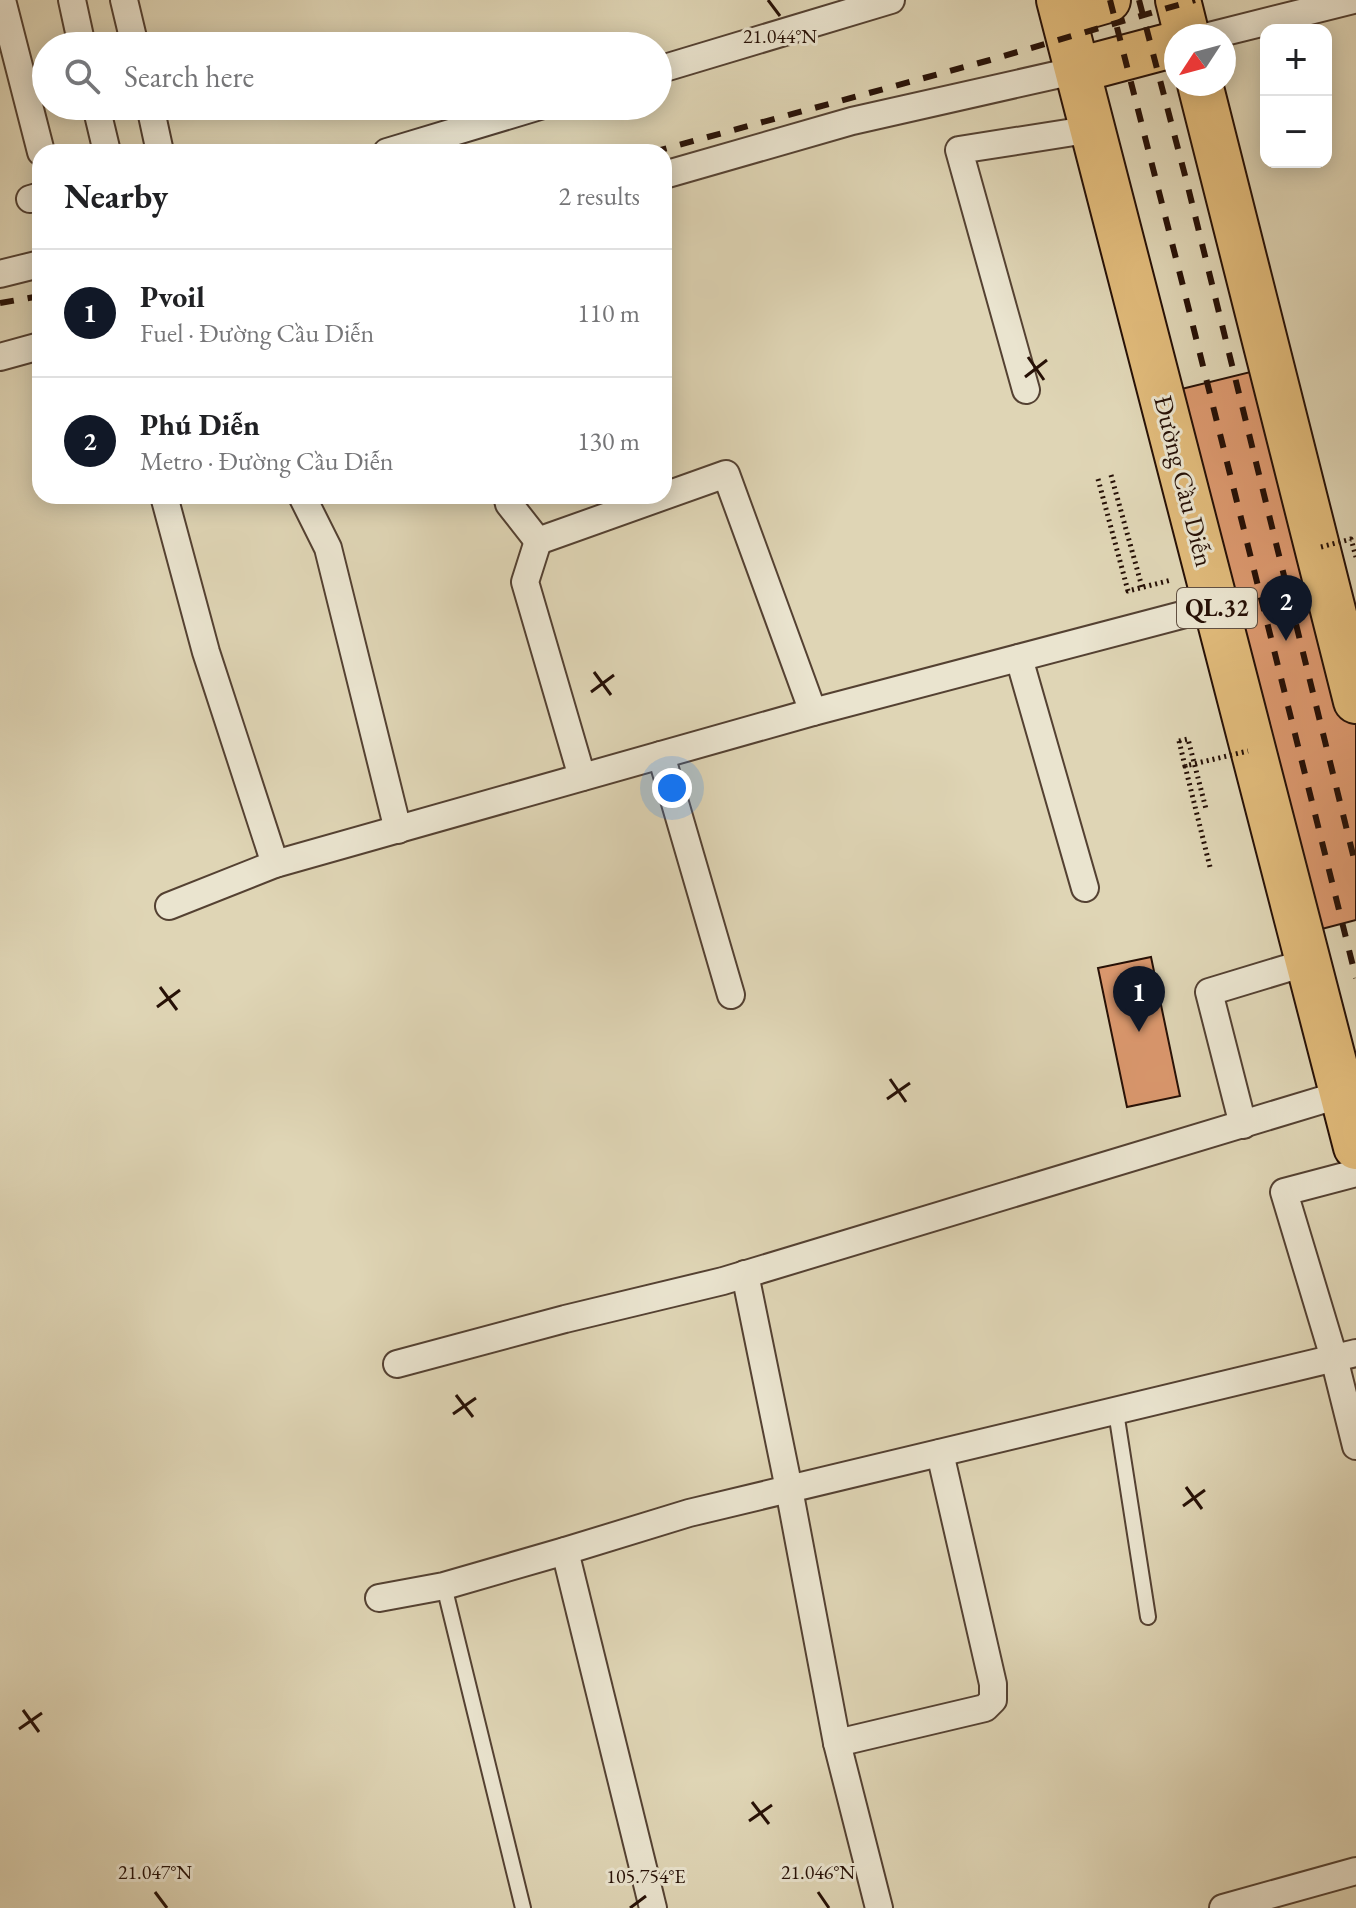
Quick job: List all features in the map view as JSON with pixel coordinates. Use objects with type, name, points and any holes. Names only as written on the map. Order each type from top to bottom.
[{"type":"highway","points":[[1061,6],[1108,0]]},
{"type":"highway","points":[[1178,0],[1184,24]]},
{"type":"highway","name":"Đường Cầu Diễn","points":[[1061,6],[1356,1147]]},
{"type":"highway","points":[[1078,70],[1164,47]]},
{"type":"highway","points":[[1203,96],[1356,701]]},
{"type":"street","points":[[2,0],[32,117]]},
{"type":"street","points":[[72,0],[79,32]]},
{"type":"street","points":[[124,0],[132,32]]},
{"type":"street","points":[[672,66],[891,0]]},
{"type":"street","points":[[1236,29],[1353,0]]},
{"type":"street","points":[[672,173],[852,121],[1078,70]]},
{"type":"street","points":[[33,120],[39,144]]},
{"type":"street","points":[[99,120],[105,144]]},
{"type":"street","points":[[153,120],[158,144]]},
{"type":"street","points":[[414,144],[493,120]]},
{"type":"street","points":[[1026,390],[959,150],[1093,129]]},
{"type":"street","points":[[0,274],[32,266]]},
{"type":"street","points":[[0,357],[32,348]]},
{"type":"street","points":[[672,493],[726,474],[813,712]]},
{"type":"street","points":[[166,504],[206,652],[275,864]]},
{"type":"street","points":[[306,504],[328,548],[398,830]]},
{"type":"street","points":[[509,504],[538,541]]},
{"type":"street","points":[[538,541],[642,504]]},
{"type":"street","points":[[538,541],[525,582],[582,777]]},
{"type":"street","points":[[169,906],[275,864],[813,712],[1216,606]]},
{"type":"street","points":[[1019,658],[1085,888]]},
{"type":"street","points":[[661,755],[731,995]]},
{"type":"street","points":[[1243,1125],[1209,992],[1308,962]]},
{"type":"street","points":[[397,1364],[745,1274],[1342,1094]]},
{"type":"street","points":[[1356,1173],[1284,1192],[1345,1356],[1356,1446]]},
{"type":"street","points":[[745,1274],[837,1743],[879,1908]]},
{"type":"street","points":[[379,1598],[444,1586],[689,1513],[1345,1356]]},
{"type":"street","points":[[837,1743],[985,1708],[993,1700],[993,1684],[940,1453]]},
{"type":"street","points":[[565,1551],[653,1908]]},
{"type":"street","points":[[1223,1908],[1356,1871]]},
{"type":"lane","points":[[1116,1412],[1148,1617]]},
{"type":"lane","points":[[444,1586],[523,1908]]},
{"type":"path","points":[[1111,475],[1142,587]]},
{"type":"path","points":[[1098,479],[1128,591],[1173,580]]},
{"type":"path","points":[[1321,547],[1351,539],[1356,557]]},
{"type":"path","points":[[1206,809],[1188,739],[1179,741],[1210,867]]},
{"type":"path","points":[[1185,766],[1248,751]]},
{"type":"building","points":[[1275,366],[1356,687],[1356,920],[1295,936],[1157,395]]},
{"type":"building","points":[[1151,957],[1180,1096],[1127,1107],[1098,968]]},
{"type":"railway","points":[[1110,0],[1356,978]]},
{"type":"railway","points":[[1139,0],[1356,867]]},
{"type":"railway","points":[[672,147],[1195,0]]},
{"type":"railway","points":[[0,303],[32,297]]},
{"type":"place","name":"Phú Diễn","points":[[1286,641]]},
{"type":"place","name":"Pvoil","points":[[1139,1032]]}]
